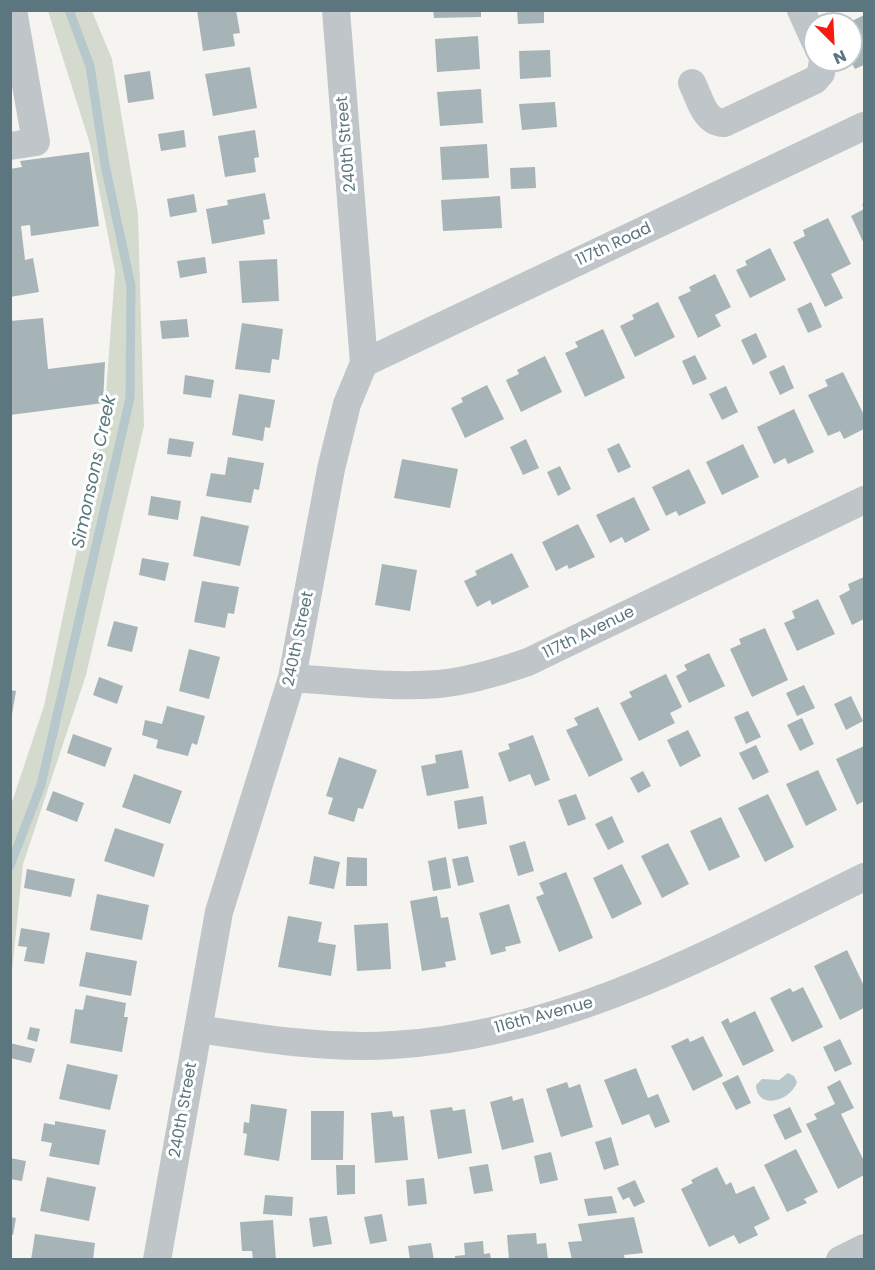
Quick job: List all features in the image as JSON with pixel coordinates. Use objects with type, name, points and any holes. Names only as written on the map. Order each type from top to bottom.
[{"type":"street","points":[[10,146],[36,142],[21,111],[13,10]]},
{"type":"street","name":"240th Street","points":[[157,1260],[224,891],[292,678],[331,469],[347,404],[364,363],[336,10]]},
{"type":"street","points":[[692,83],[708,116],[714,123],[724,123],[814,80],[821,72]]},
{"type":"street","name":"117th Road","points":[[364,363],[864,126]]},
{"type":"street","name":"117th Avenue","points":[[292,678],[420,685],[469,679],[498,672],[528,662],[864,500]]},
{"type":"street","name":"116th Avenue","points":[[199,1029],[287,1043],[361,1046],[408,1044],[514,1026],[567,1012],[642,984],[864,877]]},
{"type":"street","points":[[840,1260],[864,1248]]},
{"type":"shaded area","points":[[48,11],[92,11],[112,59],[138,214],[144,426],[86,675],[23,864],[11,980],[11,805],[44,706],[104,421],[115,271],[90,144]]},
{"type":"shaded area","points":[[788,1073],[794,1076],[797,1082],[794,1089],[775,1100],[762,1098],[756,1085],[762,1079],[779,1080]]},
{"type":"building","points":[[197,10],[236,10],[240,33],[233,34],[235,46],[203,51]]},
{"type":"building","points":[[433,10],[481,10],[481,17],[434,18]]},
{"type":"building","points":[[517,10],[544,10],[544,23],[518,24]]},
{"type":"building","points":[[864,15],[863,65],[863,16]]},
{"type":"building","points":[[478,36],[480,69],[437,72],[435,39]]},
{"type":"building","points":[[550,50],[551,77],[520,79],[519,51]]},
{"type":"building","points":[[250,67],[257,108],[213,116],[205,74]]},
{"type":"building","points":[[150,71],[154,99],[128,103],[124,75]]},
{"type":"building","points":[[481,89],[483,123],[440,126],[437,92]]},
{"type":"building","points":[[555,102],[557,127],[522,130],[519,104]]},
{"type":"building","points":[[184,130],[186,147],[161,151],[158,134]]},
{"type":"building","points":[[255,130],[259,157],[254,158],[256,172],[225,177],[218,136]]},
{"type":"building","points":[[487,144],[489,178],[442,180],[440,147]]},
{"type":"building","points":[[89,152],[99,226],[31,236],[30,225],[21,226],[25,260],[33,258],[39,292],[10,297],[10,169],[22,167],[20,161]]},
{"type":"building","points":[[535,167],[536,188],[511,189],[510,168]]},
{"type":"building","points":[[265,193],[270,219],[263,220],[265,234],[212,244],[206,209],[228,205],[227,200]]},
{"type":"building","points":[[194,194],[197,212],[170,217],[167,199]]},
{"type":"building","points":[[500,196],[502,228],[443,231],[441,200]]},
{"type":"building","points":[[864,209],[864,244],[851,216]]},
{"type":"building","points":[[828,218],[851,264],[831,274],[843,298],[825,307],[793,242],[805,236],[803,230]]},
{"type":"building","points":[[770,248],[786,280],[750,298],[736,270],[747,265],[745,261]]},
{"type":"building","points":[[205,257],[207,273],[180,278],[177,261]]},
{"type":"building","points":[[277,259],[279,301],[242,303],[239,261]]},
{"type":"building","points":[[715,274],[731,307],[715,315],[721,326],[698,338],[678,297],[691,291],[689,287]]},
{"type":"building","points":[[658,302],[675,337],[635,357],[620,326],[634,319],[632,315]]},
{"type":"building","points":[[811,302],[822,327],[808,333],[797,309]]},
{"type":"building","points":[[43,318],[48,369],[105,362],[103,403],[10,415],[10,321]]},
{"type":"building","points":[[187,319],[189,337],[162,339],[160,321]]},
{"type":"building","points":[[242,323],[283,329],[279,360],[272,359],[270,373],[235,369]]},
{"type":"building","points":[[603,329],[625,378],[585,397],[565,353],[578,347],[575,342]]},
{"type":"building","points":[[756,333],[767,357],[753,365],[741,340]]},
{"type":"building","points":[[695,355],[707,379],[693,385],[682,361]]},
{"type":"building","points":[[545,356],[562,392],[521,412],[506,380],[519,374],[517,370]]},
{"type":"building","points":[[784,365],[794,388],[780,395],[769,372]]},
{"type":"building","points":[[843,372],[864,415],[864,429],[844,439],[840,431],[828,436],[808,395],[828,386],[825,380]]},
{"type":"building","points":[[185,375],[214,380],[211,398],[183,394]]},
{"type":"building","points":[[487,385],[504,419],[465,438],[451,408],[463,402],[461,398]]},
{"type":"building","points":[[726,386],[738,412],[722,420],[709,394]]},
{"type":"building","points":[[239,394],[275,400],[270,428],[265,427],[263,441],[232,435]]},
{"type":"building","points":[[794,409],[814,452],[788,464],[785,458],[774,464],[757,427]]},
{"type":"building","points":[[169,438],[194,442],[191,457],[167,454]]},
{"type":"building","points":[[526,439],[539,468],[523,475],[510,447]]},
{"type":"building","points":[[619,443],[631,467],[618,473],[607,449]]},
{"type":"building","points":[[743,444],[759,477],[722,495],[706,462]]},
{"type":"building","points":[[228,457],[264,463],[259,490],[254,489],[251,503],[206,496],[211,473],[225,475]]},
{"type":"building","points":[[402,459],[458,469],[450,508],[394,498]]},
{"type":"building","points":[[560,466],[571,489],[558,496],[547,472]]},
{"type":"building","points":[[689,469],[706,503],[679,516],[676,511],[666,516],[652,487]]},
{"type":"building","points":[[151,496],[181,501],[178,520],[148,515]]},
{"type":"building","points":[[634,497],[650,530],[625,543],[622,537],[610,543],[596,515]]},
{"type":"building","points":[[201,516],[249,526],[240,566],[193,556]]},
{"type":"building","points":[[578,524],[595,557],[569,569],[567,565],[556,571],[542,542]]},
{"type":"building","points":[[512,553],[529,587],[492,605],[490,600],[477,607],[464,581],[477,575],[475,571]]},
{"type":"building","points":[[142,558],[169,563],[165,581],[139,575]]},
{"type":"building","points":[[382,564],[417,570],[410,611],[375,605]]},
{"type":"building","points":[[864,577],[864,619],[852,625],[839,596],[850,590],[848,584]]},
{"type":"building","points":[[202,581],[239,587],[234,614],[228,613],[225,628],[194,622]]},
{"type":"building","points":[[818,599],[835,634],[797,651],[784,623],[795,618],[792,611]]},
{"type":"building","points":[[114,621],[138,627],[132,652],[107,646]]},
{"type":"building","points":[[765,628],[788,680],[752,697],[730,649],[741,644],[739,639]]},
{"type":"building","points":[[189,649],[220,657],[209,699],[179,691]]},
{"type":"building","points":[[709,653],[725,686],[689,703],[676,676],[687,670],[684,665]]},
{"type":"building","points":[[666,674],[682,707],[670,713],[675,723],[639,741],[620,703],[632,697],[629,692]]},
{"type":"building","points":[[99,677],[123,686],[117,704],[93,695]]},
{"type":"building","points":[[804,685],[815,708],[797,716],[786,693]]},
{"type":"building","points":[[10,690],[16,691],[12,714],[10,713]]},
{"type":"building","points":[[851,696],[863,721],[846,730],[834,704]]},
{"type":"building","points":[[167,706],[205,716],[197,745],[192,743],[188,756],[156,748],[158,740],[142,735],[145,720],[162,724]]},
{"type":"building","points":[[598,707],[623,760],[589,777],[566,730],[578,725],[574,718]]},
{"type":"building","points":[[748,711],[761,737],[746,744],[734,717]]},
{"type":"building","points":[[802,718],[814,744],[800,751],[787,725]]},
{"type":"building","points":[[688,730],[701,756],[680,767],[667,740]]},
{"type":"building","points":[[73,734],[112,748],[105,767],[67,753]]},
{"type":"building","points":[[533,735],[550,780],[535,786],[530,774],[509,782],[498,753],[510,749],[508,744]]},
{"type":"building","points":[[756,745],[769,772],[753,780],[739,753]]},
{"type":"building","points":[[864,746],[864,801],[857,805],[836,759]]},
{"type":"building","points":[[462,750],[469,788],[427,796],[421,766],[436,763],[435,755]]},
{"type":"building","points":[[339,757],[377,770],[363,809],[358,808],[354,822],[328,814],[333,798],[326,796]]},
{"type":"building","points":[[818,770],[837,810],[806,826],[786,784]]},
{"type":"building","points":[[643,771],[651,786],[638,793],[630,778]]},
{"type":"building","points":[[134,774],[182,791],[170,824],[122,807]]},
{"type":"building","points":[[53,791],[84,803],[77,822],[46,810]]},
{"type":"building","points":[[576,794],[586,819],[568,826],[558,800]]},
{"type":"building","points":[[768,794],[794,847],[765,862],[738,808]]},
{"type":"building","points":[[483,796],[487,824],[458,829],[454,801]]},
{"type":"building","points":[[612,816],[624,842],[608,850],[595,824]]},
{"type":"building","points":[[721,817],[740,857],[709,871],[690,831]]},
{"type":"building","points":[[115,828],[164,844],[154,877],[104,861]]},
{"type":"building","points":[[525,841],[534,871],[518,876],[509,846]]},
{"type":"building","points":[[668,843],[689,884],[662,898],[641,856]]},
{"type":"building","points":[[314,856],[340,862],[334,889],[309,884]]},
{"type":"building","points":[[468,856],[474,882],[458,886],[452,859]]},
{"type":"building","points":[[347,857],[367,858],[367,886],[346,886]]},
{"type":"building","points":[[446,857],[451,888],[433,891],[428,861]]},
{"type":"building","points":[[622,864],[642,904],[612,919],[593,878]]},
{"type":"building","points":[[27,869],[75,879],[71,897],[24,888]]},
{"type":"building","points":[[566,872],[593,938],[559,952],[536,897],[544,894],[539,883]]},
{"type":"building","points":[[97,894],[149,905],[142,940],[90,930]]},
{"type":"building","points":[[437,896],[441,918],[448,917],[456,960],[445,962],[446,967],[422,971],[410,901]]},
{"type":"building","points":[[509,904],[521,943],[505,947],[506,951],[491,955],[479,913]]},
{"type":"building","points":[[288,916],[322,922],[318,942],[336,945],[331,976],[278,967]]},
{"type":"building","points":[[388,923],[391,969],[357,971],[354,925]]},
{"type":"building","points":[[21,928],[50,933],[44,964],[24,961],[27,947],[18,946]]},
{"type":"building","points":[[847,950],[864,986],[864,1008],[840,1020],[814,966]]},
{"type":"building","points":[[86,952],[137,961],[131,996],[79,986]]},
{"type":"building","points":[[803,987],[823,1027],[792,1042],[770,998],[790,988],[793,992]]},
{"type":"building","points":[[86,995],[126,1003],[124,1017],[128,1017],[122,1052],[70,1043],[75,1009],[83,1010]]},
{"type":"building","points":[[755,1011],[774,1051],[743,1066],[721,1022],[728,1018],[730,1023]]},
{"type":"building","points":[[30,1027],[40,1029],[37,1042],[27,1039]]},
{"type":"building","points":[[703,1036],[723,1076],[693,1091],[671,1046],[688,1038],[690,1042]]},
{"type":"building","points":[[840,1039],[852,1064],[835,1072],[823,1047]]},
{"type":"building","points":[[10,1043],[35,1049],[31,1063],[10,1058]]},
{"type":"building","points":[[67,1064],[118,1075],[110,1110],[59,1099]]},
{"type":"building","points":[[636,1068],[648,1098],[658,1094],[670,1122],[655,1128],[649,1114],[622,1125],[604,1080]]},
{"type":"building","points":[[738,1075],[751,1103],[736,1110],[722,1083]]},
{"type":"building","points":[[840,1080],[854,1108],[841,1114],[864,1161],[864,1175],[838,1189],[806,1124],[817,1119],[814,1114],[835,1104],[827,1087]]},
{"type":"building","points":[[567,1082],[569,1088],[580,1084],[593,1127],[561,1137],[546,1089]]},
{"type":"building","points":[[512,1096],[513,1101],[523,1098],[534,1142],[502,1150],[490,1102]]},
{"type":"building","points":[[251,1104],[287,1109],[279,1161],[244,1155],[247,1134],[243,1133],[244,1122],[249,1123]]},
{"type":"building","points":[[452,1107],[453,1111],[465,1109],[472,1153],[438,1159],[430,1110]]},
{"type":"building","points":[[790,1107],[802,1132],[785,1140],[773,1115]]},
{"type":"building","points":[[311,1111],[344,1111],[343,1160],[311,1160]]},
{"type":"building","points":[[392,1111],[393,1117],[404,1116],[408,1160],[375,1163],[371,1113]]},
{"type":"building","points":[[55,1121],[106,1130],[99,1165],[49,1156],[52,1143],[41,1141],[44,1123],[55,1125]]},
{"type":"building","points":[[611,1137],[619,1165],[604,1170],[595,1142]]},
{"type":"building","points":[[796,1149],[818,1192],[804,1199],[807,1203],[787,1212],[764,1165]]},
{"type":"building","points":[[551,1152],[558,1180],[540,1184],[534,1156]]},
{"type":"building","points":[[10,1158],[26,1161],[22,1181],[10,1179]]},
{"type":"building","points":[[488,1164],[493,1191],[474,1194],[469,1167]]},
{"type":"building","points":[[336,1165],[355,1165],[355,1194],[337,1195]]},
{"type":"building","points":[[717,1167],[726,1185],[731,1182],[736,1194],[754,1186],[770,1219],[754,1227],[758,1235],[739,1244],[734,1235],[709,1247],[681,1189],[693,1183],[691,1180]]},
{"type":"building","points":[[47,1177],[96,1187],[89,1221],[40,1211]]},
{"type":"building","points":[[424,1178],[427,1204],[408,1206],[406,1180]]},
{"type":"building","points":[[635,1180],[645,1202],[634,1207],[629,1197],[623,1200],[617,1188]]},
{"type":"building","points":[[265,1195],[293,1197],[292,1216],[263,1214]]},
{"type":"building","points":[[612,1196],[617,1213],[588,1216],[584,1199]]},
{"type":"building","points":[[382,1214],[387,1241],[370,1244],[364,1217]]},
{"type":"building","points":[[327,1216],[332,1244],[313,1247],[309,1218]]},
{"type":"building","points":[[10,1217],[16,1218],[13,1235],[10,1235]]},
{"type":"building","points":[[634,1217],[643,1253],[624,1255],[625,1260],[572,1260],[568,1242],[582,1241],[578,1224]]},
{"type":"building","points":[[273,1220],[276,1260],[253,1260],[252,1251],[242,1251],[240,1222]]},
{"type":"building","points":[[536,1233],[537,1244],[546,1243],[548,1260],[509,1260],[507,1235]]},
{"type":"building","points":[[35,1234],[95,1243],[93,1260],[31,1260]]},
{"type":"building","points":[[483,1241],[484,1254],[490,1253],[491,1260],[455,1260],[455,1256],[465,1255],[464,1243]]},
{"type":"building","points":[[431,1243],[434,1260],[410,1260],[408,1246]]},
{"type":"waterway","name":"Simonsons Creek","points":[[10,866],[41,785],[130,398],[131,286],[105,165],[90,66],[69,10]]}]
